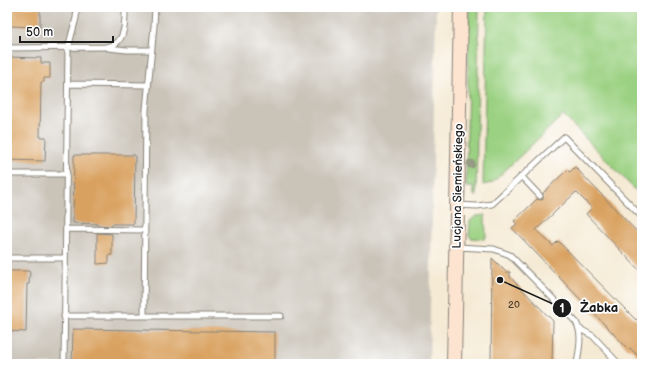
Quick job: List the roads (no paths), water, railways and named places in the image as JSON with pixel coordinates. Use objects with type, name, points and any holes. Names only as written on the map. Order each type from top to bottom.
[{"type":"street","name":"Lucjana Siemieńskiego","points":[[454,364],[461,7]]},
{"type":"lane","points":[[64,364],[68,48],[76,18],[77,7]]},
{"type":"lane","points":[[105,47],[114,44],[121,37],[124,30],[126,7]]},
{"type":"lane","points":[[144,316],[146,110],[155,7]]},
{"type":"lane","points":[[7,48],[105,47],[127,50],[151,50]]},
{"type":"lane","points":[[68,84],[148,85]]},
{"type":"lane","points":[[457,205],[477,206],[492,204],[564,137],[642,217]]},
{"type":"lane","points":[[7,174],[67,174]]},
{"type":"lane","points":[[521,176],[540,196]]},
{"type":"lane","points":[[66,229],[145,230]]},
{"type":"lane","points":[[457,247],[494,248],[510,255],[576,322],[580,329],[578,364]]},
{"type":"lane","points":[[7,258],[65,258]]},
{"type":"lane","points":[[64,316],[281,316]]},
{"type":"lane","points":[[580,329],[592,336],[617,362],[622,364]]},
{"type":"place","name":"Żabka","points":[[500,280]]}]
